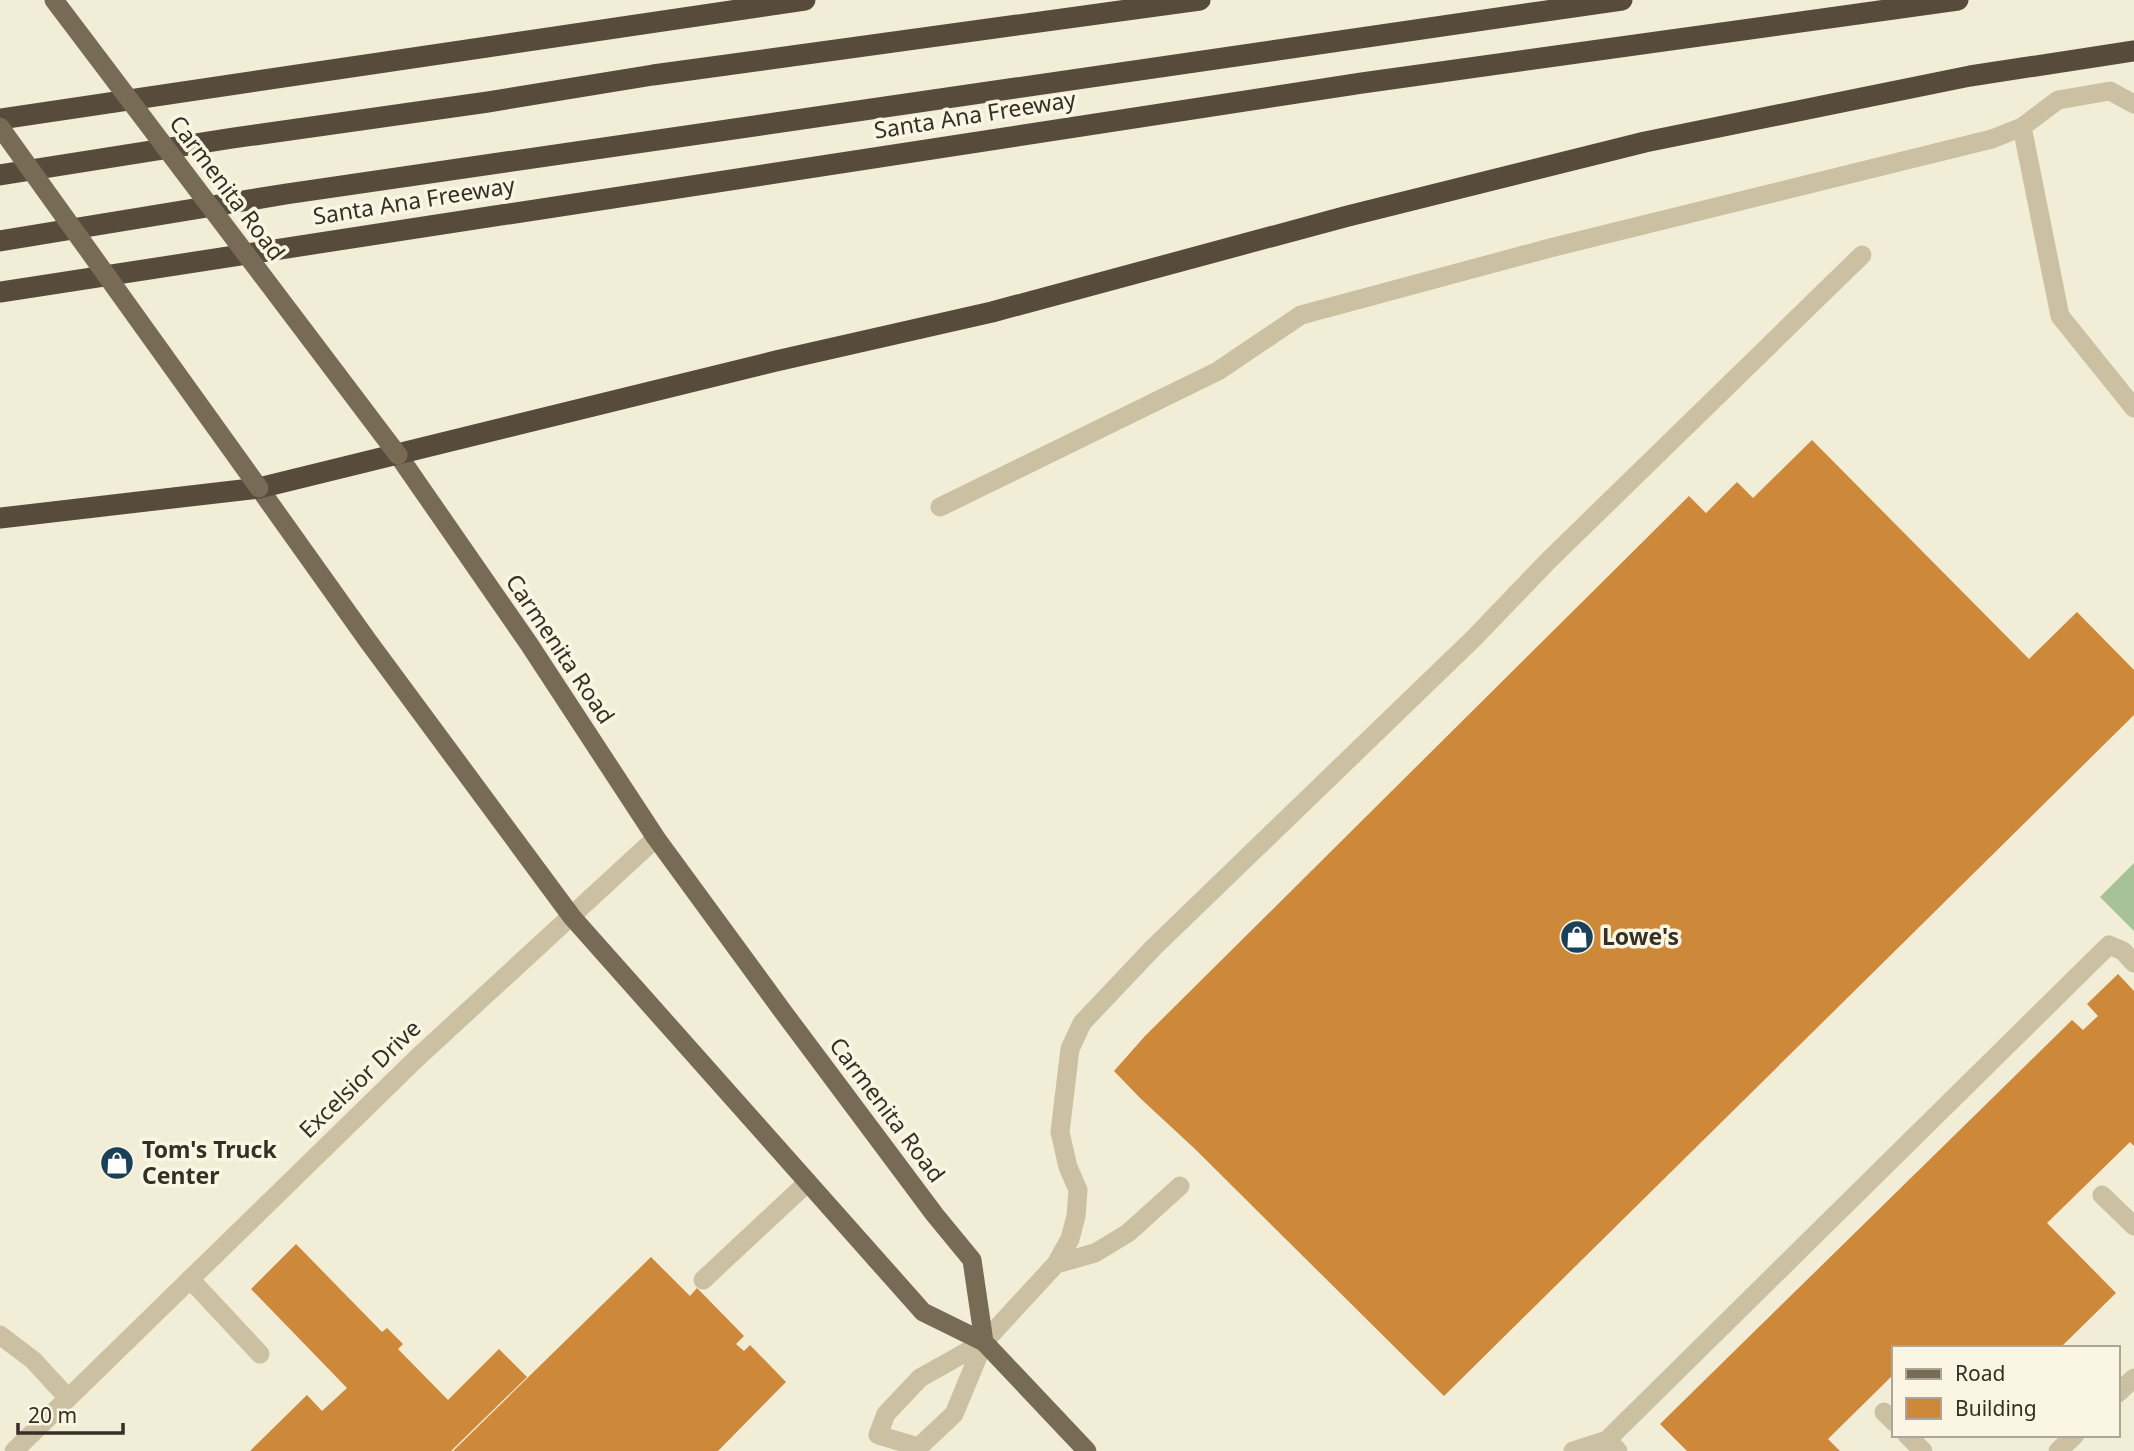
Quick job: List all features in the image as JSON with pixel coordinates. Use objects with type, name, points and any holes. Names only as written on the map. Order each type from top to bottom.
[{"type":"highway","points":[[0,119],[805,0]]},
{"type":"highway","points":[[0,175],[653,75],[1200,0]]},
{"type":"highway","points":[[0,241],[286,194],[1622,0]]},
{"type":"highway","name":"Santa Ana Freeway","points":[[0,292],[1362,83],[1958,0]]},
{"type":"highway","points":[[0,518],[258,488],[776,361],[992,312],[1362,213],[1645,142],[1970,76],[2134,51]]},
{"type":"main road","name":"Carmenita Road","points":[[54,0],[398,455],[505,609],[656,838],[784,1013],[972,1260],[984,1342]]},
{"type":"main road","points":[[0,127],[368,641],[572,917],[923,1312],[984,1342],[1087,1451]]},
{"type":"street","points":[[940,507],[1218,370],[1301,315],[1564,244],[1992,139],[2022,127],[2058,100],[2110,91],[2134,104]]},
{"type":"street","points":[[2022,127],[2060,316],[2134,408]]},
{"type":"street","points":[[984,1342],[954,1414],[919,1447],[878,1435],[887,1413],[920,1378],[984,1342],[1056,1264],[1070,1239],[1076,1216],[1078,1190],[1068,1167],[1060,1132],[1070,1049],[1082,1023],[1153,948],[1474,638],[1548,561],[1862,255]]},
{"type":"street","name":"Excelsior Drive","points":[[14,1451],[417,1058],[656,838]]},
{"type":"street","points":[[1573,1451],[1613,1445],[2109,945],[2123,951],[2134,963]]},
{"type":"street","points":[[703,1280],[808,1182]]},
{"type":"street","points":[[1056,1264],[1095,1253],[1117,1240],[1181,1186]]},
{"type":"street","points":[[2102,1195],[2134,1226]]},
{"type":"street","points":[[190,1279],[260,1354]]},
{"type":"street","points":[[0,1335],[33,1360],[68,1398]]},
{"type":"street","points":[[2120,1391],[2134,1378]]},
{"type":"street","points":[[1910,1437],[1923,1451]]},
{"type":"street","points":[[2058,1451],[2073,1437]]},
{"type":"green space","points":[[2134,863],[2134,931],[2100,897]]},
{"type":"building","name":"Lowe's","points":[[1812,440],[2029,659],[2077,612],[2134,670],[2134,715],[1444,1396],[1114,1071],[1145,1036],[1689,496],[1706,513],[1737,482],[1753,498]]},
{"type":"building","points":[[2118,974],[2134,991],[2134,1146],[2130,1142],[2047,1223],[2116,1293],[2062,1346],[1892,1346],[1892,1376],[1828,1439],[1840,1451],[1687,1451],[1660,1424],[2072,1020],[2083,1030],[2098,1016],[2087,1004]]},
{"type":"building","points":[[296,1244],[382,1332],[387,1328],[403,1344],[398,1349],[448,1400],[499,1349],[527,1377],[451,1451],[250,1451],[307,1395],[322,1411],[347,1388],[251,1289]]},
{"type":"building","points":[[651,1257],[690,1296],[697,1288],[744,1336],[736,1344],[744,1351],[750,1345],[786,1382],[718,1451],[453,1451]]},
{"type":"place","name":"Lowe's","points":[[1577,937]]},
{"type":"place","name":"Tom's Truck Center","points":[[117,1163]]}]
